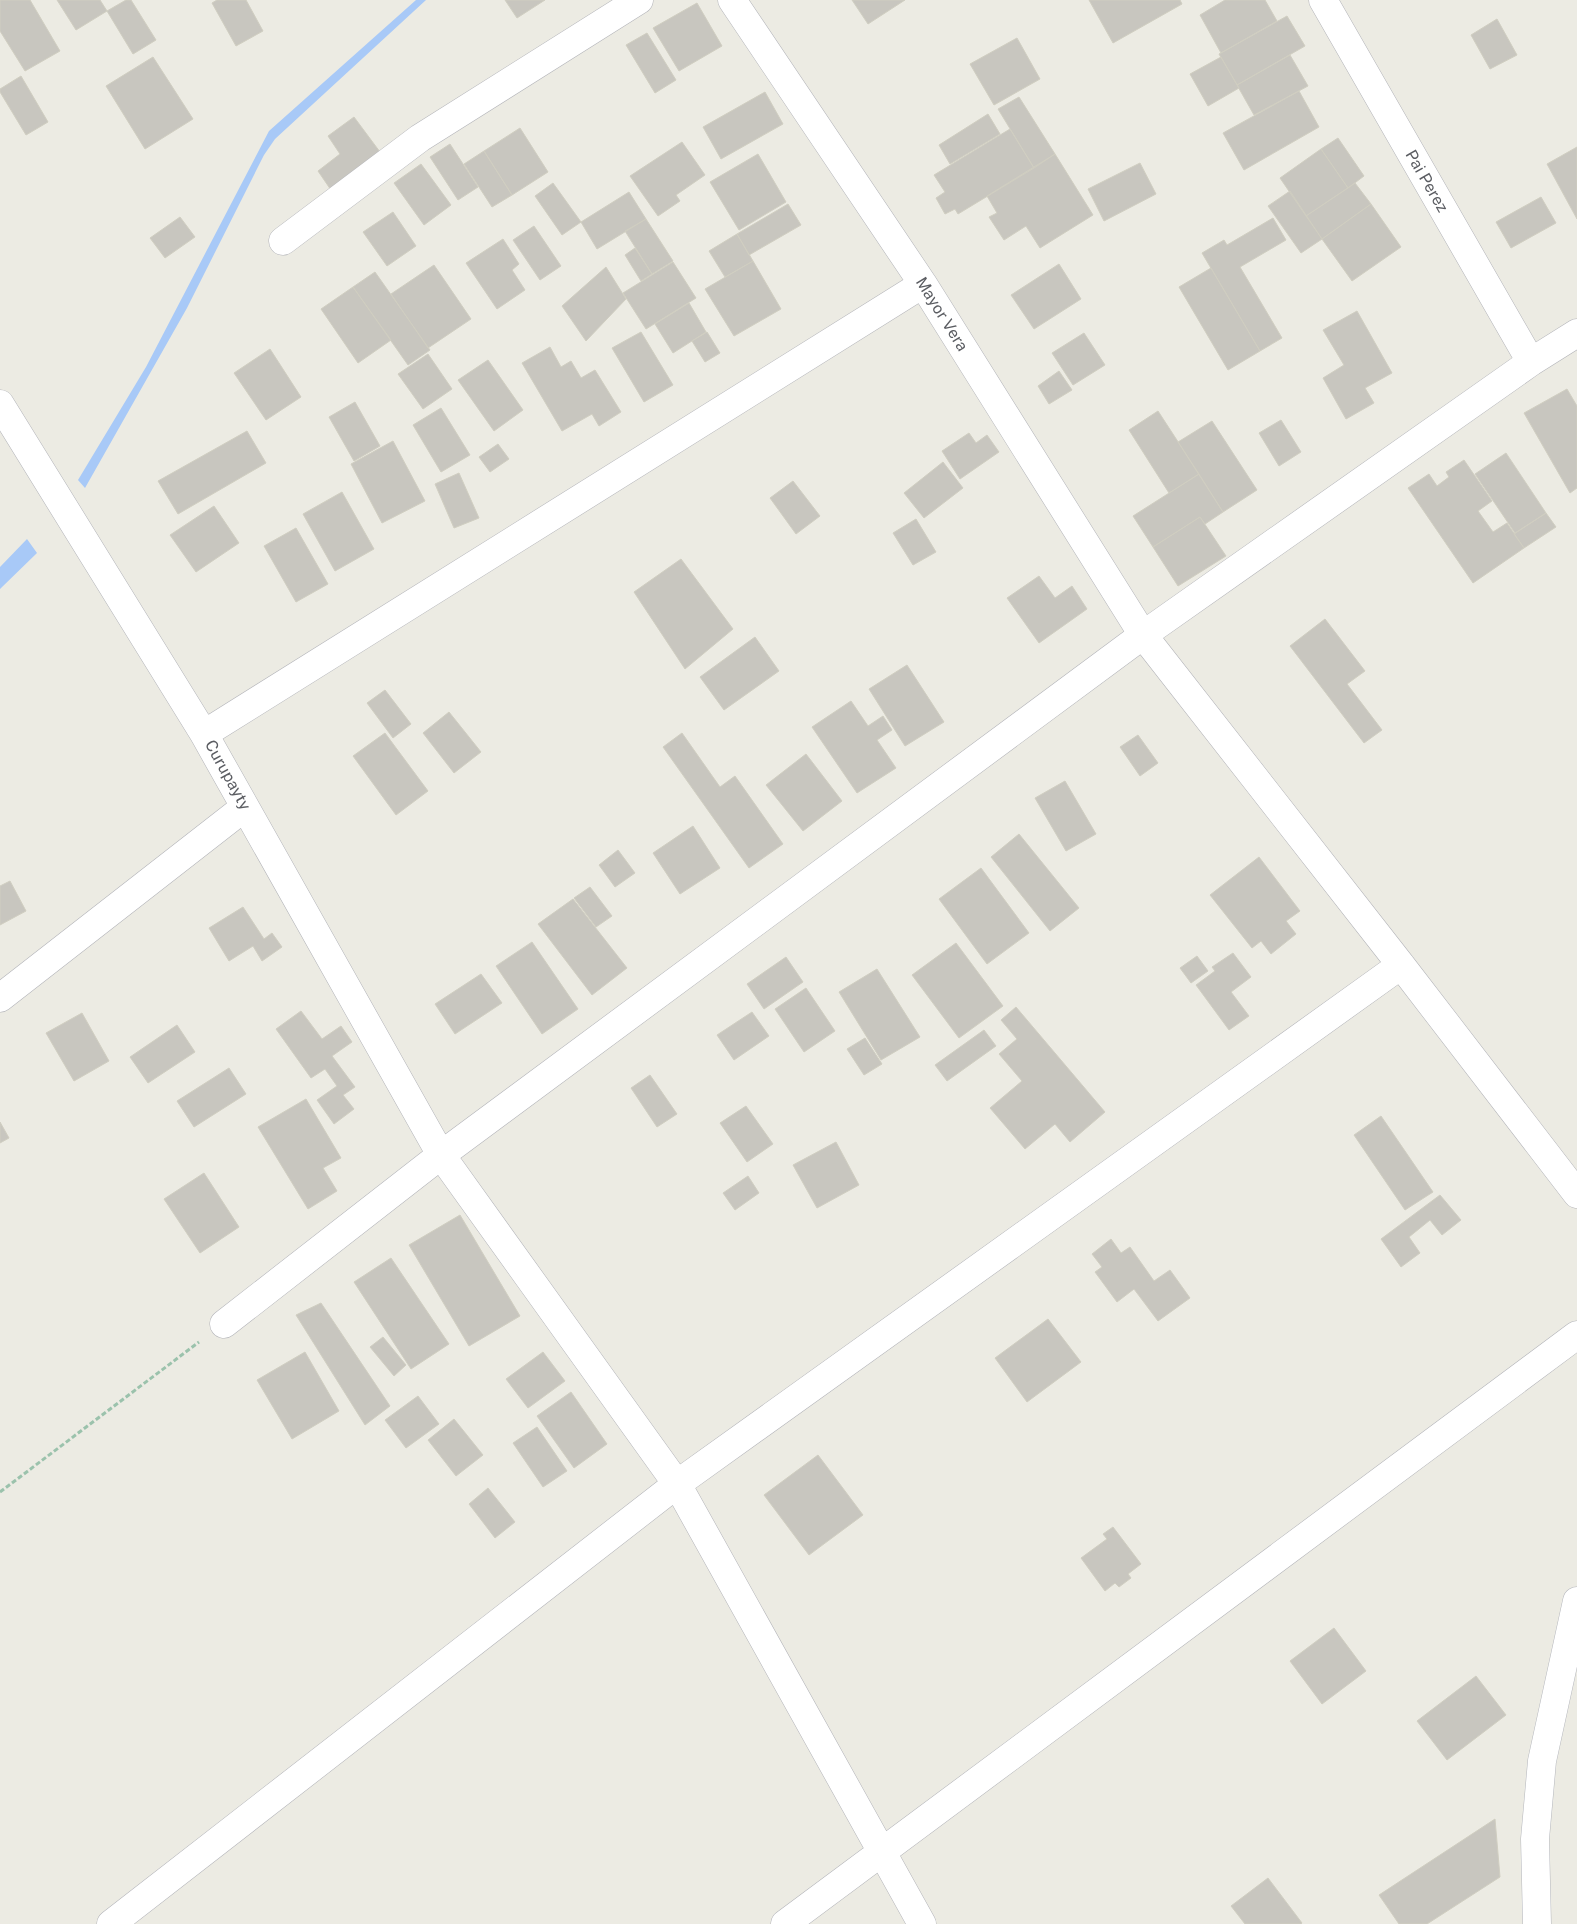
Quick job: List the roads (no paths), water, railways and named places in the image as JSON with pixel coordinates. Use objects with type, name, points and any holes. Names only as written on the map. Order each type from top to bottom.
[{"type":"street","points":[[283,240],[420,138],[639,0]]},
{"type":"street","name":"Mayor Vera","points":[[732,0],[923,284],[1143,635],[1577,1194]]},
{"type":"street","name":"Pai Perez","points":[[1323,0],[1531,362]]},
{"type":"street","points":[[204,734],[923,284]]},
{"type":"street","points":[[224,1324],[441,1156],[1143,635],[1531,362],[1577,333]]},
{"type":"street","name":"Curupayty","points":[[0,404],[204,734],[441,1156],[677,1484],[922,1924]]},
{"type":"street","points":[[0,998],[245,807]]},
{"type":"street","points":[[110,1924],[677,1484],[1401,965]]},
{"type":"street","points":[[785,1924],[1577,1335]]},
{"type":"street","points":[[1537,1924],[1535,1839],[1542,1761],[1577,1602]]},
{"type":"water","points":[[416,0],[426,0],[275,139],[264,155],[187,308],[85,488],[78,480],[146,367],[269,131]]},
{"type":"water","points":[[27,539],[37,553],[0,589],[0,567]]}]
